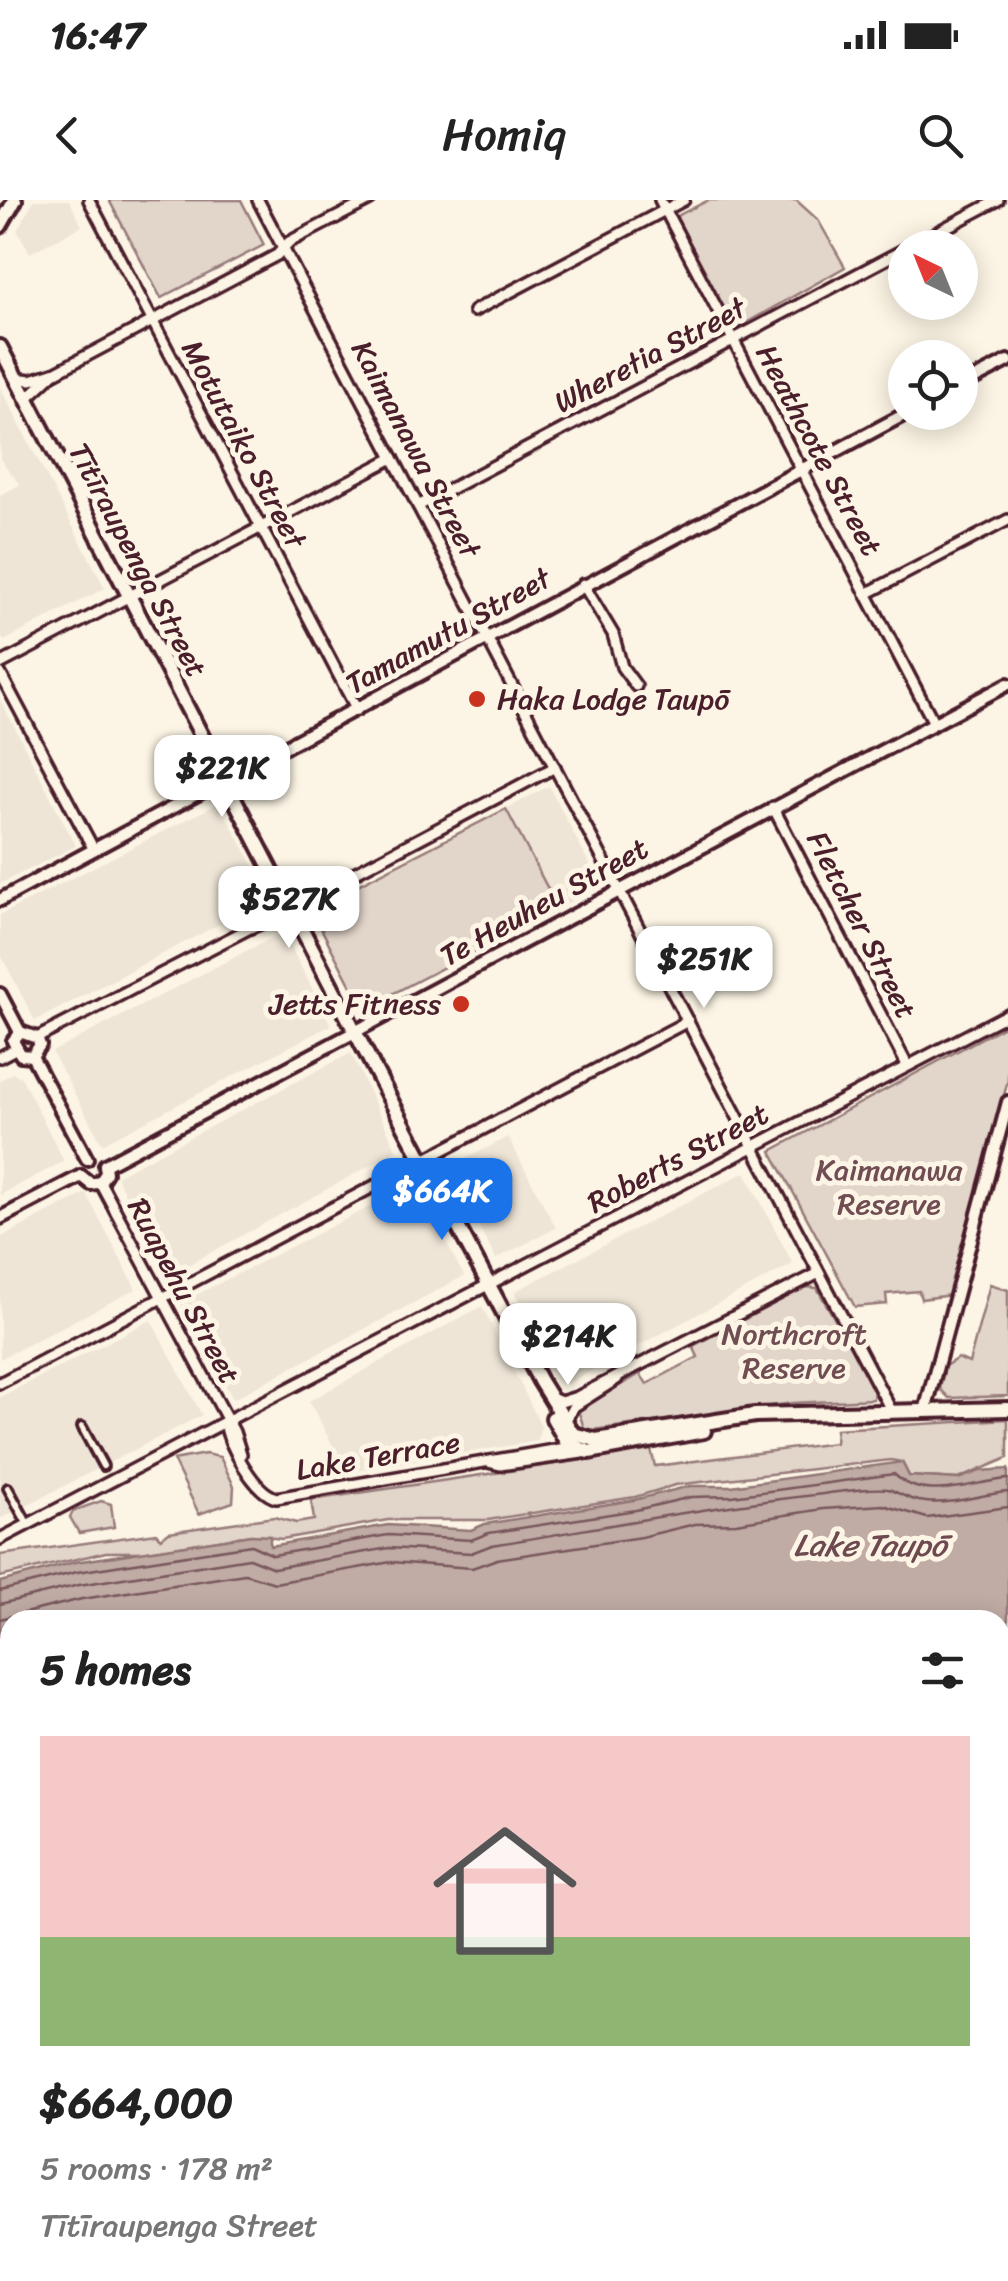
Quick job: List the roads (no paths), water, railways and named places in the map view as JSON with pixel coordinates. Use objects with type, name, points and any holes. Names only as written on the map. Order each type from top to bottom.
[{"type":"main road","points":[[0,226],[15,200]]},
{"type":"main road","name":"Tītīraupenga Street","points":[[0,347],[572,1447]]},
{"type":"main road","name":"Tītīraupenga Street","points":[[540,1381],[561,1426]]},
{"type":"main road","name":"Lake Terrace","points":[[572,1447],[590,1452],[770,1418],[1008,1408]]},
{"type":"main road","name":"Lake Terrace","points":[[561,1426],[584,1441],[755,1415],[770,1418]]},
{"type":"street","name":"Motutaiko Street","points":[[89,200],[357,710]]},
{"type":"street","name":"Kaimanawa Street","points":[[258,200],[892,1412]]},
{"type":"street","points":[[15,378],[32,380],[56,372],[370,200]]},
{"type":"street","name":"Heathcote Street","points":[[660,200],[934,722]]},
{"type":"street","points":[[474,311],[684,200]]},
{"type":"street","name":"Wheretia Street","points":[[940,230],[998,200]]},
{"type":"street","name":"Wheretia Street","points":[[418,506],[888,258]]},
{"type":"street","points":[[978,376],[1008,360]]},
{"type":"street","points":[[26,399],[56,372]]},
{"type":"street","name":"Tamamutu Street","points":[[4,895],[357,710],[583,584],[888,423]]},
{"type":"street","points":[[0,664],[393,458]]},
{"type":"street","points":[[866,594],[1008,520]]},
{"type":"street","points":[[583,584],[613,634],[622,667],[636,686]]},
{"type":"street","points":[[0,673],[93,848]]},
{"type":"street","name":"Te Heuheu Street","points":[[105,1165],[1008,684]]},
{"type":"street","points":[[318,892],[555,767]]},
{"type":"street","name":"Fletcher Street","points":[[773,807],[907,1066]]},
{"type":"street","points":[[250,928],[273,911],[284,893]]},
{"type":"street","points":[[0,994],[20,1032],[37,1038],[250,928],[280,916],[295,916]]},
{"type":"street","name":"Roberts Street","points":[[0,1540],[1008,1014]]},
{"type":"street","points":[[0,1383],[688,1020]]},
{"type":"street","points":[[20,1032],[13,1041],[15,1049],[21,1056],[32,1056]]},
{"type":"street","points":[[32,1056],[40,1045],[37,1038]]},
{"type":"street","points":[[0,1057],[15,1049]]},
{"type":"street","points":[[32,1056],[87,1159]]},
{"type":"street","points":[[926,1411],[1008,1102]]},
{"type":"street","points":[[87,1159],[99,1159],[105,1165],[100,1182],[87,1182],[81,1176],[80,1168],[87,1159]]},
{"type":"street","points":[[0,1218],[81,1176]]},
{"type":"street","name":"Ruapehu Street","points":[[100,1182],[225,1422],[234,1432],[241,1455],[263,1493],[276,1498]]},
{"type":"street","points":[[551,1398],[568,1401],[619,1378],[819,1273]]},
{"type":"street","points":[[545,1450],[557,1440],[573,1408],[619,1378]]},
{"type":"street","points":[[82,1427],[103,1466]]},
{"type":"street","name":"Lake Terrace","points":[[276,1498],[545,1450],[628,1440],[660,1430]]},
{"type":"street","name":"Lake Terrace","points":[[488,1462],[500,1465],[590,1452]]},
{"type":"street","points":[[8,1488],[27,1523]]},
{"type":"water","name":"Lake Taupō","points":[[902,1462],[909,1476],[958,1479],[980,1471],[1008,1469],[1008,1610],[0,1610],[0,1582],[75,1562],[251,1535],[270,1536],[270,1546],[388,1525],[471,1530],[485,1524],[634,1500],[690,1486],[731,1486]]},
{"type":"place","name":"Haka Lodge Taupō","points":[[477,699]]},
{"type":"place","name":"Jetts Fitness","points":[[461,1004]]},
{"type":"park label","name":"Kaimanawa Reserve","points":[[889,1187]]},
{"type":"park label","name":"Northcroft Reserve","points":[[794,1351]]}]
